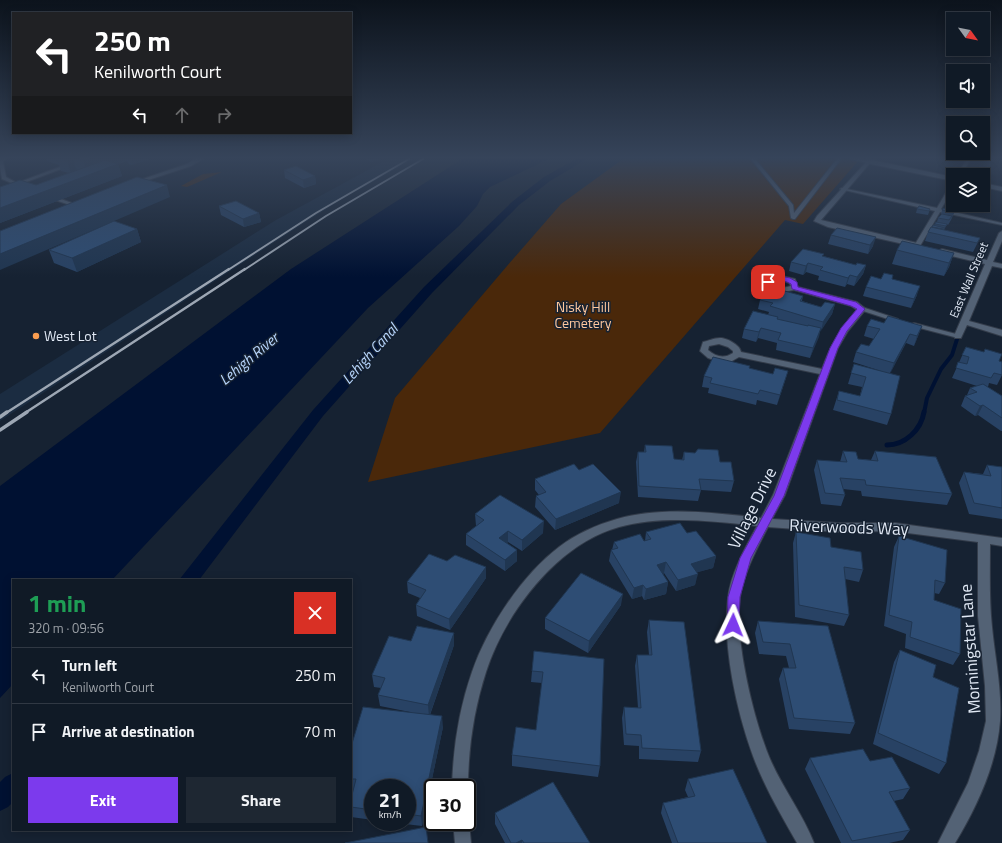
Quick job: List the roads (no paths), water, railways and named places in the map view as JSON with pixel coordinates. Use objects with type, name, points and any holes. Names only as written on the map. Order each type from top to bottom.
[{"type":"street","points":[[835,198],[817,221],[828,225],[1002,266]]},
{"type":"street","points":[[68,208],[78,204]]},
{"type":"street","name":"East Wall Street","points":[[958,336],[1002,233]]},
{"type":"street","points":[[794,288],[854,304],[862,309]]},
{"type":"street","name":"Village Drive","points":[[806,843],[786,808],[761,756],[746,706],[737,662],[733,625],[734,597],[746,558],[763,523],[779,496],[834,348],[844,330],[862,309]]},
{"type":"street","points":[[964,322],[1002,333]]},
{"type":"street","points":[[737,354],[824,372]]},
{"type":"street","name":"Riverwoods Way","points":[[461,779],[463,737],[469,707],[479,670],[502,624],[524,591],[557,556],[594,532],[625,522],[646,518],[667,515],[690,515],[763,523],[835,528],[893,527],[1002,542]]},
{"type":"street","name":"Morninigstar Lane","points":[[946,843],[969,797],[986,757],[993,723],[994,692],[985,626],[983,589],[984,539]]},
{"type":"street","points":[[462,831],[463,843]]},
{"type":"lane","points":[[59,198],[78,204]]},
{"type":"lane","points":[[785,198],[791,206],[793,218],[808,198]]},
{"type":"lane","points":[[885,198],[1002,224]]},
{"type":"lane","points":[[924,247],[938,210],[945,198]]},
{"type":"lane","points":[[862,309],[899,321]]},
{"type":"lane","points":[[907,323],[958,336]]},
{"type":"water","name":"Lehigh River","points":[[401,198],[481,198],[477,206],[459,226],[368,308],[113,579],[12,579],[12,685],[0,698],[0,486],[291,269]]},
{"type":"waterway","name":"Lehigh Canal","points":[[189,579],[318,413],[428,290],[522,198]]},
{"type":"waterway","points":[[924,413],[927,398],[941,369],[952,355],[958,336]]},
{"type":"waterway","points":[[887,445],[900,442],[911,435],[919,425],[924,412]]},
{"type":"waterway","name":"Lehigh Canal","points":[[0,799],[12,786]]},
{"type":"railway","points":[[228,270],[341,198]]},
{"type":"railway","points":[[244,270],[326,216],[356,198]]},
{"type":"railway","points":[[6,413],[229,269]]},
{"type":"railway","points":[[25,413],[245,269]]},
{"type":"railway","points":[[0,417],[7,412]]},
{"type":"railway","points":[[0,430],[27,412]]},
{"type":"place","name":"West Lot","points":[[36,336]]},
{"type":"park label","name":"Nisky Hill Cemetery","points":[[583,316]]}]
